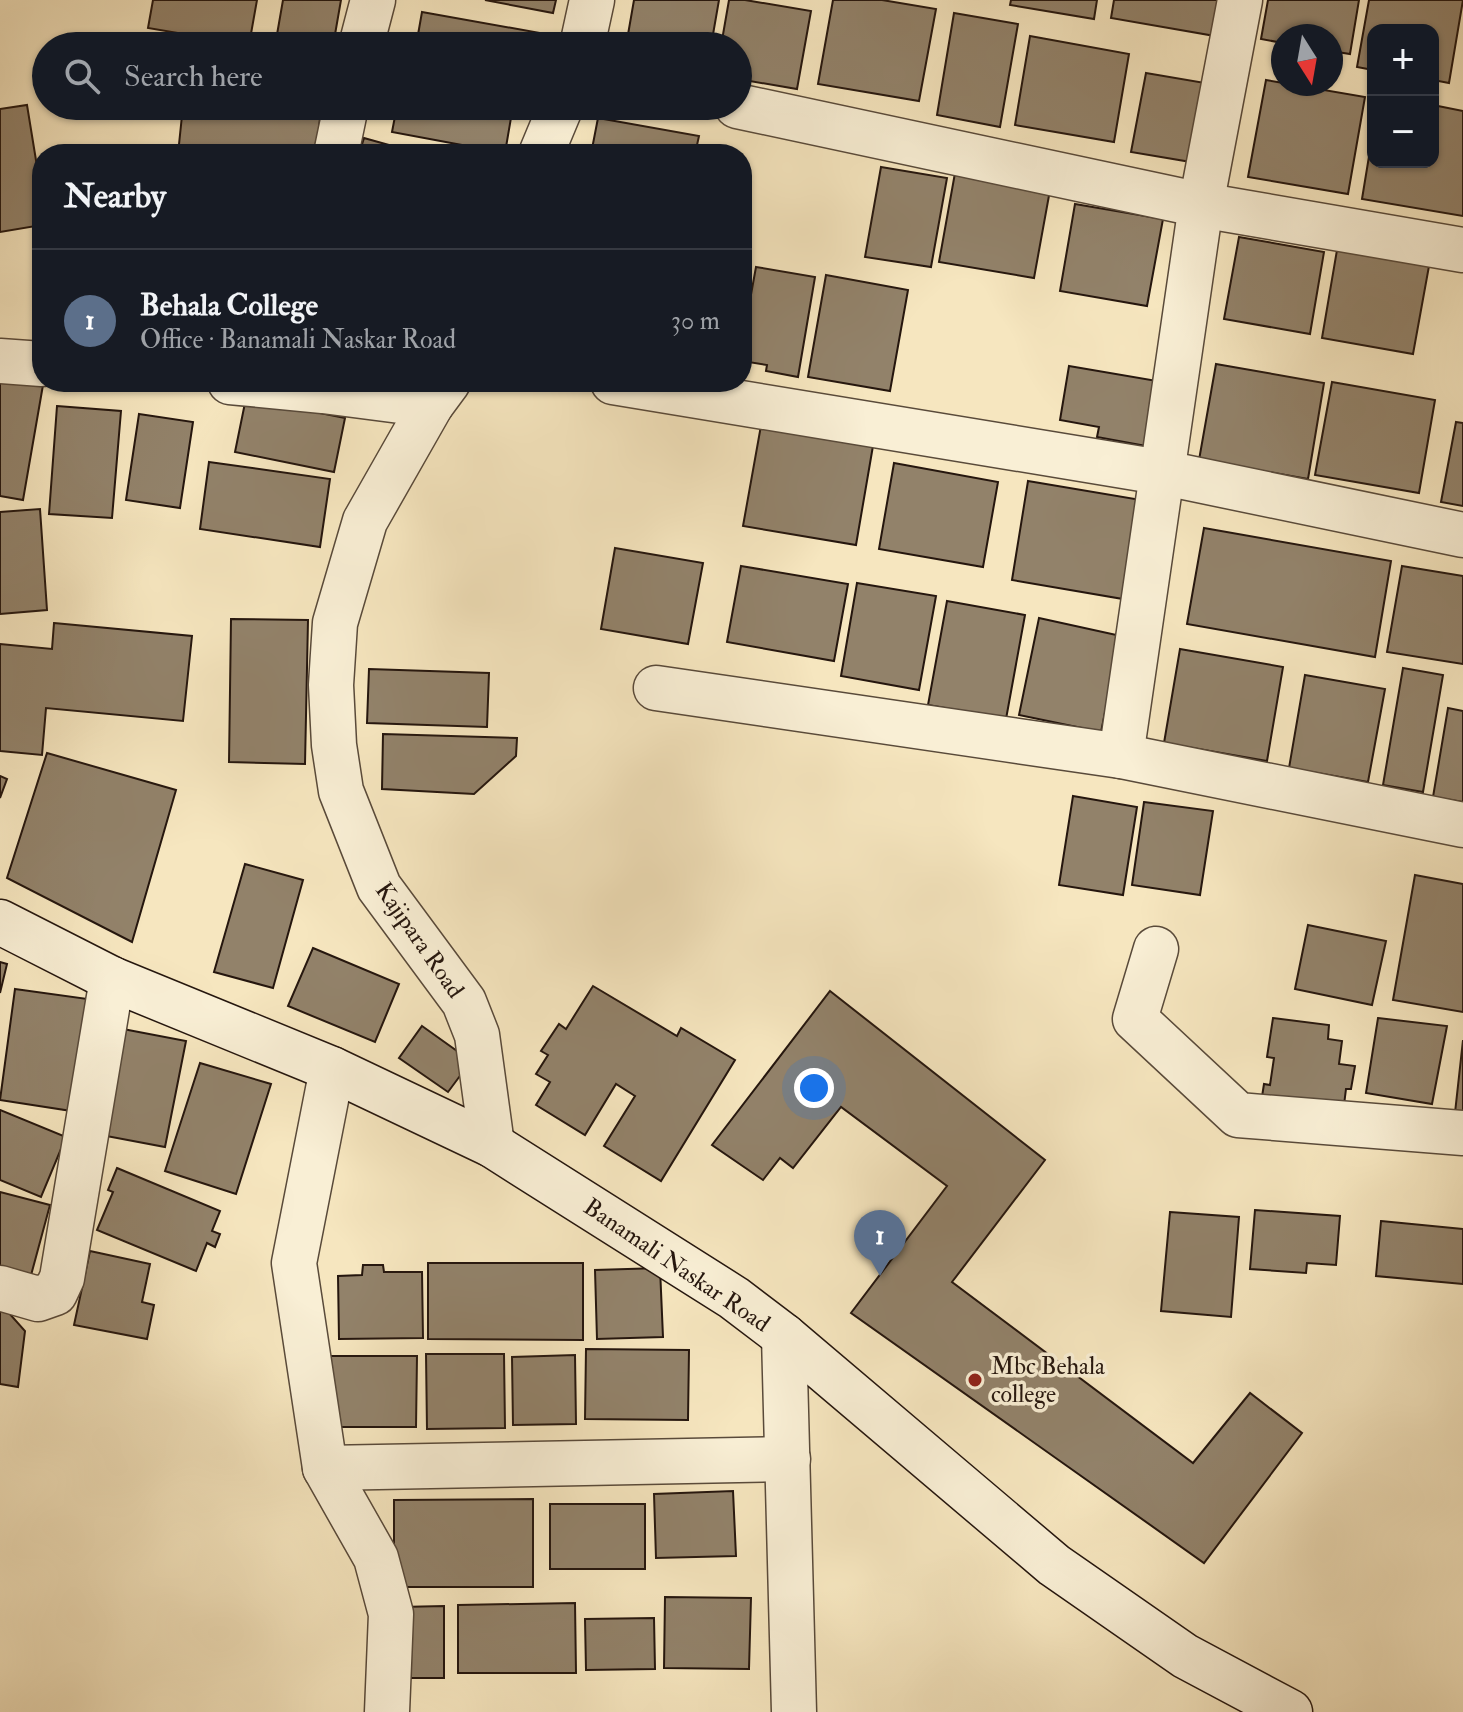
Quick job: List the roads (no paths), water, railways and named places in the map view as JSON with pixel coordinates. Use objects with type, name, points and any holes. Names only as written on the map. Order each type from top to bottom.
[{"type":"street","points":[[365,32],[373,0]]},
{"type":"street","points":[[585,32],[592,0]]},
{"type":"street","points":[[1121,756],[1201,205],[1240,0]]},
{"type":"street","points":[[752,109],[1201,205],[1463,250]]},
{"type":"street","points":[[338,144],[343,120]]},
{"type":"street","points":[[545,144],[555,120]]},
{"type":"street","points":[[0,361],[32,363]]},
{"type":"street","points":[[410,392],[439,394]]},
{"type":"street","points":[[674,392],[1160,472],[1463,535]]},
{"type":"street","name":"Kajipara Road","points":[[439,394],[365,521],[335,623],[331,685],[334,745],[341,791],[379,887],[464,1002],[477,1035],[492,1145]]},
{"type":"street","points":[[656,688],[1121,756],[1463,825]]},
{"type":"street","name":"Banamali Naskar Road","points":[[0,922],[112,979],[332,1069],[492,1145],[734,1298],[784,1336],[1054,1565],[1185,1656],[1290,1712]]},
{"type":"street","points":[[1156,949],[1135,1019],[1238,1115],[1463,1133]]},
{"type":"street","points":[[0,1288],[38,1299],[55,1293],[62,1278],[112,979]]},
{"type":"street","points":[[332,1069],[294,1263],[325,1468],[376,1558],[391,1614],[387,1712]]},
{"type":"street","points":[[784,1336],[794,1712]]},
{"type":"street","points":[[325,1468],[788,1459]]},
{"type":"place","name":"Behala College","points":[[880,1276]]},
{"type":"place","name":"Mbc Behala college","points":[[975,1380]]}]
